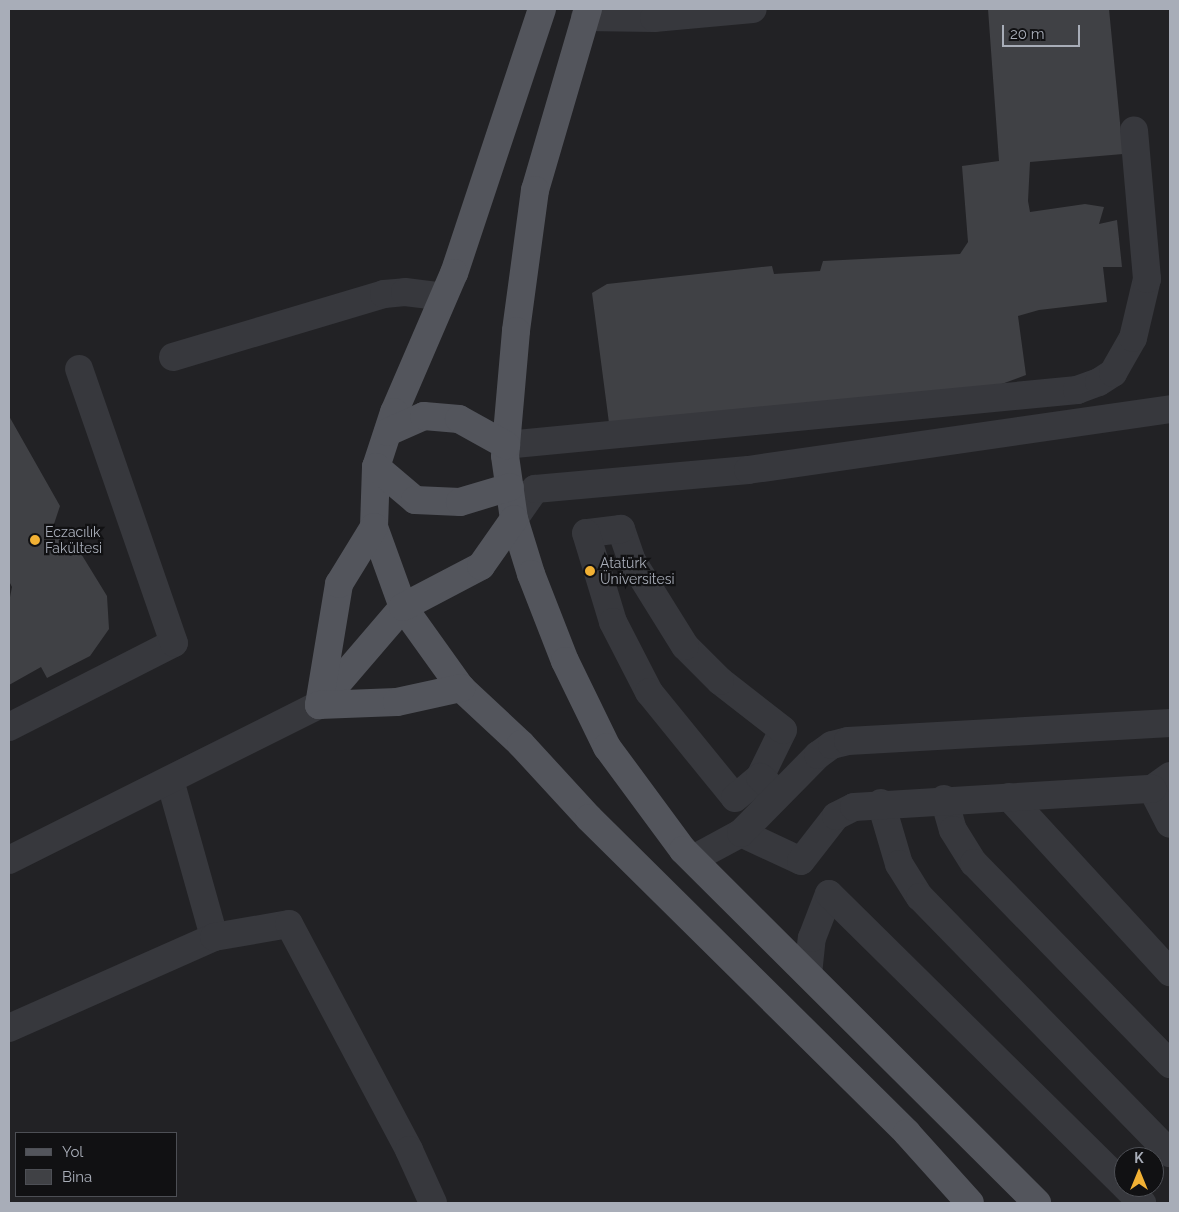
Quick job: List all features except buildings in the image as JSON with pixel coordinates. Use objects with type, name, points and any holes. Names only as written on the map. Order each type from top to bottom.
[{"type":"main road","points":[[542,9],[443,297],[388,432],[376,467],[374,527],[403,607],[460,688],[521,744],[589,818],[907,1133],[970,1203]]},
{"type":"main road","points":[[319,705],[403,607],[481,566],[514,519],[522,488],[506,445],[516,331],[535,190],[587,13]]},
{"type":"main road","points":[[388,432],[424,416],[459,419],[506,445]]},
{"type":"main road","points":[[376,467],[415,500],[460,502],[522,488]]},
{"type":"main road","points":[[514,519],[565,661],[607,747],[693,859],[1037,1203]]},
{"type":"main road","points":[[319,705],[339,584],[374,527]]},
{"type":"main road","points":[[319,705],[397,702],[460,688]]},
{"type":"street","points":[[587,13],[654,18],[753,9]]},
{"type":"street","points":[[506,445],[1077,390],[1099,382],[1114,373],[1133,338],[1147,279],[1134,131]]},
{"type":"street","points":[[173,357],[384,294],[405,292],[443,297]]},
{"type":"street","points":[[9,727],[174,643],[79,369]]},
{"type":"street","points":[[522,488],[748,470],[1170,410]]},
{"type":"street","points":[[693,859],[741,833],[769,786],[783,730],[720,681],[685,646],[632,561],[620,529],[586,533],[612,622],[649,692],[735,798],[769,786],[832,745],[848,741],[1170,723]]},
{"type":"street","points":[[9,860],[319,705]]},
{"type":"street","points":[[170,780],[214,937]]},
{"type":"street","points":[[801,862],[836,816],[854,807],[881,803],[1009,797],[1161,783],[1170,824]]},
{"type":"street","points":[[1009,797],[1170,972]]},
{"type":"street","points":[[944,799],[953,830],[974,863],[1170,1064]]},
{"type":"street","points":[[881,803],[899,864],[920,897],[1170,1153]]},
{"type":"street","points":[[741,833],[801,862],[829,894],[1114,1175]]},
{"type":"street","points":[[808,974],[812,938],[829,894]]},
{"type":"street","points":[[9,1028],[214,937],[288,924],[409,1150],[433,1203]]},
{"type":"shaded area","name":"Atatürk Üniversitesi","points":[[9,9],[1170,9],[1170,1203],[9,1203]]},
{"type":"place","name":"Eczacılık Fakültesi","points":[[35,540]]},
{"type":"place","name":"Atatürk Üniversitesi","points":[[590,571]]}]
